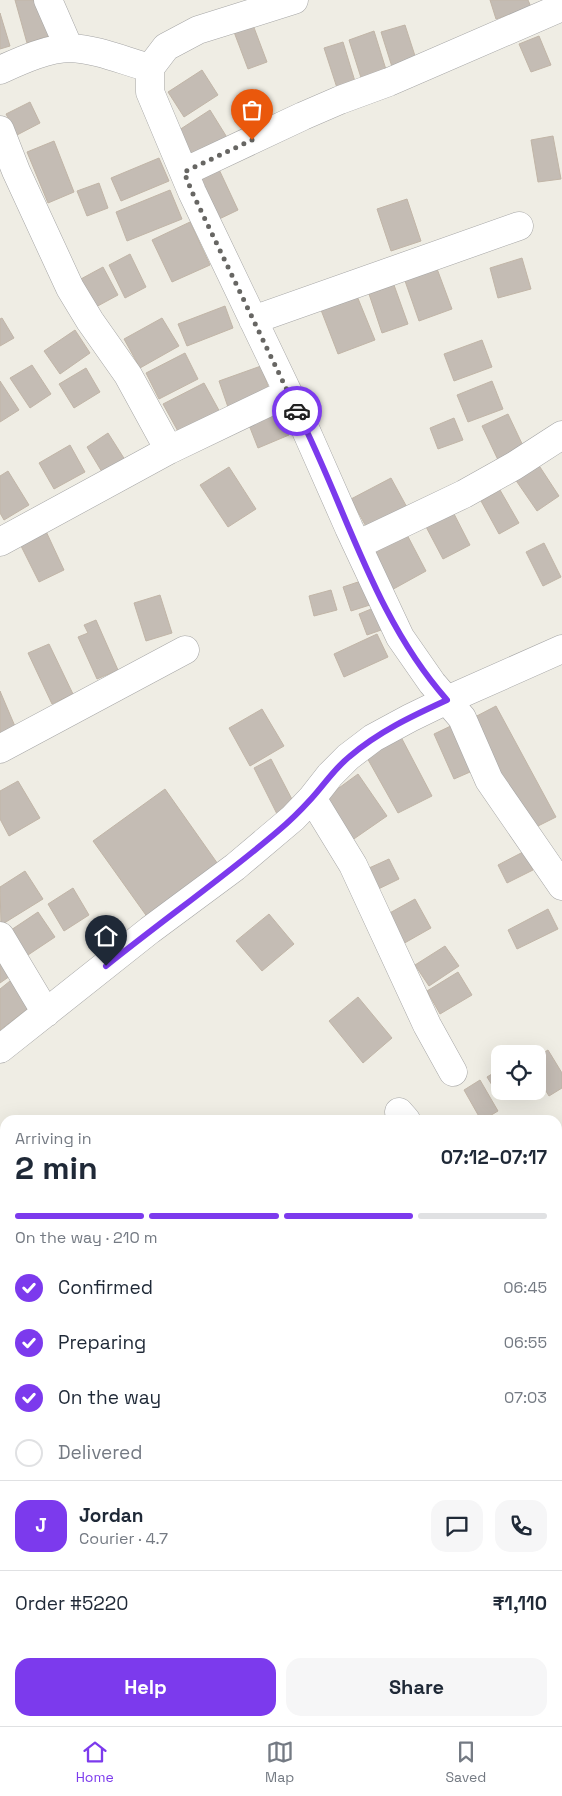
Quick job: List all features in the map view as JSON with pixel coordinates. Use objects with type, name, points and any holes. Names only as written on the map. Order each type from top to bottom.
[{"type":"street","points":[[48,0],[69,48]]},
{"type":"street","points":[[294,0],[198,30],[166,47],[150,68],[150,92],[184,172],[304,426],[400,637],[432,684],[462,718],[489,780],[562,886]]},
{"type":"street","points":[[184,172],[303,116],[389,82],[562,7]]},
{"type":"street","points":[[0,70],[39,54],[69,48],[88,51],[150,68]]},
{"type":"street","points":[[0,130],[16,171],[70,288],[90,321],[128,375],[170,450]]},
{"type":"street","points":[[253,320],[519,226]]},
{"type":"street","points":[[0,542],[170,450],[288,393]]},
{"type":"street","points":[[357,545],[464,494],[514,466],[562,435]]},
{"type":"street","points":[[0,1049],[150,930],[235,867],[293,818],[348,757],[373,738],[447,700],[562,648]]},
{"type":"street","points":[[0,749],[185,650]]},
{"type":"street","points":[[312,798],[353,865],[427,1025],[453,1072]]},
{"type":"street","points":[[0,936],[46,1013]]},
{"type":"building","points":[[15,0],[38,0],[49,36],[27,43]]},
{"type":"building","points":[[490,0],[528,0],[531,7],[496,19]]},
{"type":"building","points":[[0,13],[10,46],[0,49]]},
{"type":"building","points":[[250,17],[267,62],[248,69],[231,24]]},
{"type":"building","points":[[405,25],[417,62],[393,70],[381,32]]},
{"type":"building","points":[[374,31],[388,76],[363,84],[349,40]]},
{"type":"building","points":[[539,36],[551,65],[531,72],[519,44]]},
{"type":"building","points":[[343,42],[357,88],[339,94],[324,48]]},
{"type":"building","points":[[202,70],[218,95],[184,117],[168,92]]},
{"type":"building","points":[[30,102],[40,123],[17,135],[6,114]]},
{"type":"building","points":[[210,110],[228,139],[194,160],[176,132]]},
{"type":"building","points":[[553,136],[561,179],[538,182],[531,140]]},
{"type":"building","points":[[54,141],[74,192],[48,203],[27,152]]},
{"type":"building","points":[[159,158],[169,181],[121,201],[111,178]]},
{"type":"building","points":[[216,163],[238,210],[215,221],[193,174]]},
{"type":"building","points":[[99,183],[108,208],[87,216],[77,191]]},
{"type":"building","points":[[170,190],[182,219],[127,241],[116,212]]},
{"type":"building","points":[[407,199],[421,241],[391,251],[377,209]]},
{"type":"building","points":[[190,222],[210,265],[172,282],[152,240]]},
{"type":"building","points":[[130,254],[146,287],[125,298],[109,265]]},
{"type":"building","points":[[522,258],[531,289],[498,298],[490,268]]},
{"type":"building","points":[[436,266],[452,309],[419,321],[404,278]]},
{"type":"building","points":[[103,267],[118,295],[94,308],[79,280]]},
{"type":"building","points":[[394,285],[408,324],[382,333],[369,294]]},
{"type":"building","points":[[357,296],[375,340],[338,354],[321,310]]},
{"type":"building","points":[[225,306],[233,328],[187,346],[178,324]]},
{"type":"building","points":[[2,318],[14,338],[0,346],[0,319]]},
{"type":"building","points":[[162,318],[179,346],[140,368],[124,339]]},
{"type":"building","points":[[75,330],[90,353],[60,374],[44,351]]},
{"type":"building","points":[[482,340],[492,367],[454,381],[444,354]]},
{"type":"building","points":[[185,353],[198,379],[159,399],[146,373]]},
{"type":"building","points":[[32,365],[51,394],[30,408],[10,378]]},
{"type":"building","points":[[261,366],[271,395],[229,410],[219,381]]},
{"type":"building","points":[[86,368],[100,392],[74,408],[59,384]]},
{"type":"building","points":[[0,381],[19,410],[0,422]]},
{"type":"building","points":[[492,381],[503,409],[468,422],[457,395]]},
{"type":"building","points":[[204,383],[221,414],[180,435],[163,404]]},
{"type":"building","points":[[278,407],[289,435],[258,448],[247,420]]},
{"type":"building","points":[[508,414],[525,450],[499,462],[482,426]]},
{"type":"building","points":[[454,418],[463,440],[438,449],[430,428]]},
{"type":"building","points":[[108,433],[127,463],[105,477],[87,447]]},
{"type":"building","points":[[70,445],[85,472],[54,489],[39,463]]},
{"type":"building","points":[[538,464],[559,496],[537,511],[515,479]]},
{"type":"building","points":[[229,467],[256,509],[228,527],[200,485]]},
{"type":"building","points":[[8,471],[29,505],[4,520],[0,513],[0,476]]},
{"type":"building","points":[[391,478],[409,511],[369,532],[351,499]]},
{"type":"building","points":[[500,490],[519,523],[499,534],[481,501]]},
{"type":"building","points":[[451,508],[470,545],[443,559],[424,523]]},
{"type":"building","points":[[44,527],[64,570],[39,582],[18,540]]},
{"type":"building","points":[[404,529],[426,571],[388,592],[365,549]]},
{"type":"building","points":[[544,543],[561,577],[543,586],[526,552]]},
{"type":"building","points":[[364,580],[373,604],[351,611],[343,587]]},
{"type":"building","points":[[331,590],[337,610],[314,616],[309,596]]},
{"type":"building","points":[[160,595],[172,633],[146,641],[134,603]]},
{"type":"building","points":[[376,607],[384,629],[367,635],[359,614]]},
{"type":"building","points":[[96,620],[118,670],[97,679],[78,637],[88,633],[84,625]]},
{"type":"building","points":[[377,634],[388,657],[344,677],[334,654]]},
{"type":"building","points":[[49,644],[73,694],[52,704],[28,653]]},
{"type":"building","points":[[0,691],[17,731],[0,738]]},
{"type":"building","points":[[496,706],[556,817],[530,830],[471,719]]},
{"type":"building","points":[[262,709],[284,746],[250,766],[229,728]]},
{"type":"building","points":[[457,723],[477,769],[454,779],[434,734]]},
{"type":"building","points":[[401,737],[432,796],[398,813],[366,756]]},
{"type":"building","points":[[271,759],[295,805],[277,814],[254,768]]},
{"type":"building","points":[[358,774],[387,816],[348,843],[321,801]]},
{"type":"building","points":[[18,781],[40,818],[9,836],[0,819],[0,791]]},
{"type":"building","points":[[165,789],[220,867],[148,918],[93,841]]},
{"type":"building","points":[[523,852],[533,870],[507,883],[498,865]]},
{"type":"building","points":[[389,859],[399,879],[368,894],[358,873]]},
{"type":"building","points":[[25,871],[43,899],[1,925],[0,887]]},
{"type":"building","points":[[73,888],[89,915],[64,931],[48,904]]},
{"type":"building","points":[[415,899],[431,928],[401,945],[386,915]]},
{"type":"building","points":[[548,909],[558,929],[517,949],[508,930]]},
{"type":"building","points":[[38,912],[55,937],[22,959],[5,934]]},
{"type":"building","points":[[269,914],[294,944],[262,971],[236,941]]},
{"type":"building","points":[[445,946],[459,966],[429,986],[415,965]]},
{"type":"building","points":[[0,962],[10,976],[0,983]]},
{"type":"building","points":[[458,972],[472,995],[440,1014],[427,991]]},
{"type":"building","points":[[10,981],[30,1007],[0,1030],[0,989]]},
{"type":"building","points":[[358,997],[392,1038],[363,1063],[329,1021]]},
{"type":"building","points":[[548,1050],[562,1073],[562,1088],[549,1096],[546,1091],[546,1051]]},
{"type":"building","points":[[491,1075],[491,1083],[487,1077]]},
{"type":"building","points":[[480,1080],[498,1111],[491,1115],[478,1115],[464,1090]]},
{"type":"way so far","points":[[252,140],[184,172],[297,411]]},
{"type":"route","points":[[106,966],[150,930],[235,867],[293,818],[348,757],[373,738],[447,700],[432,684],[400,637],[297,411]]}]
